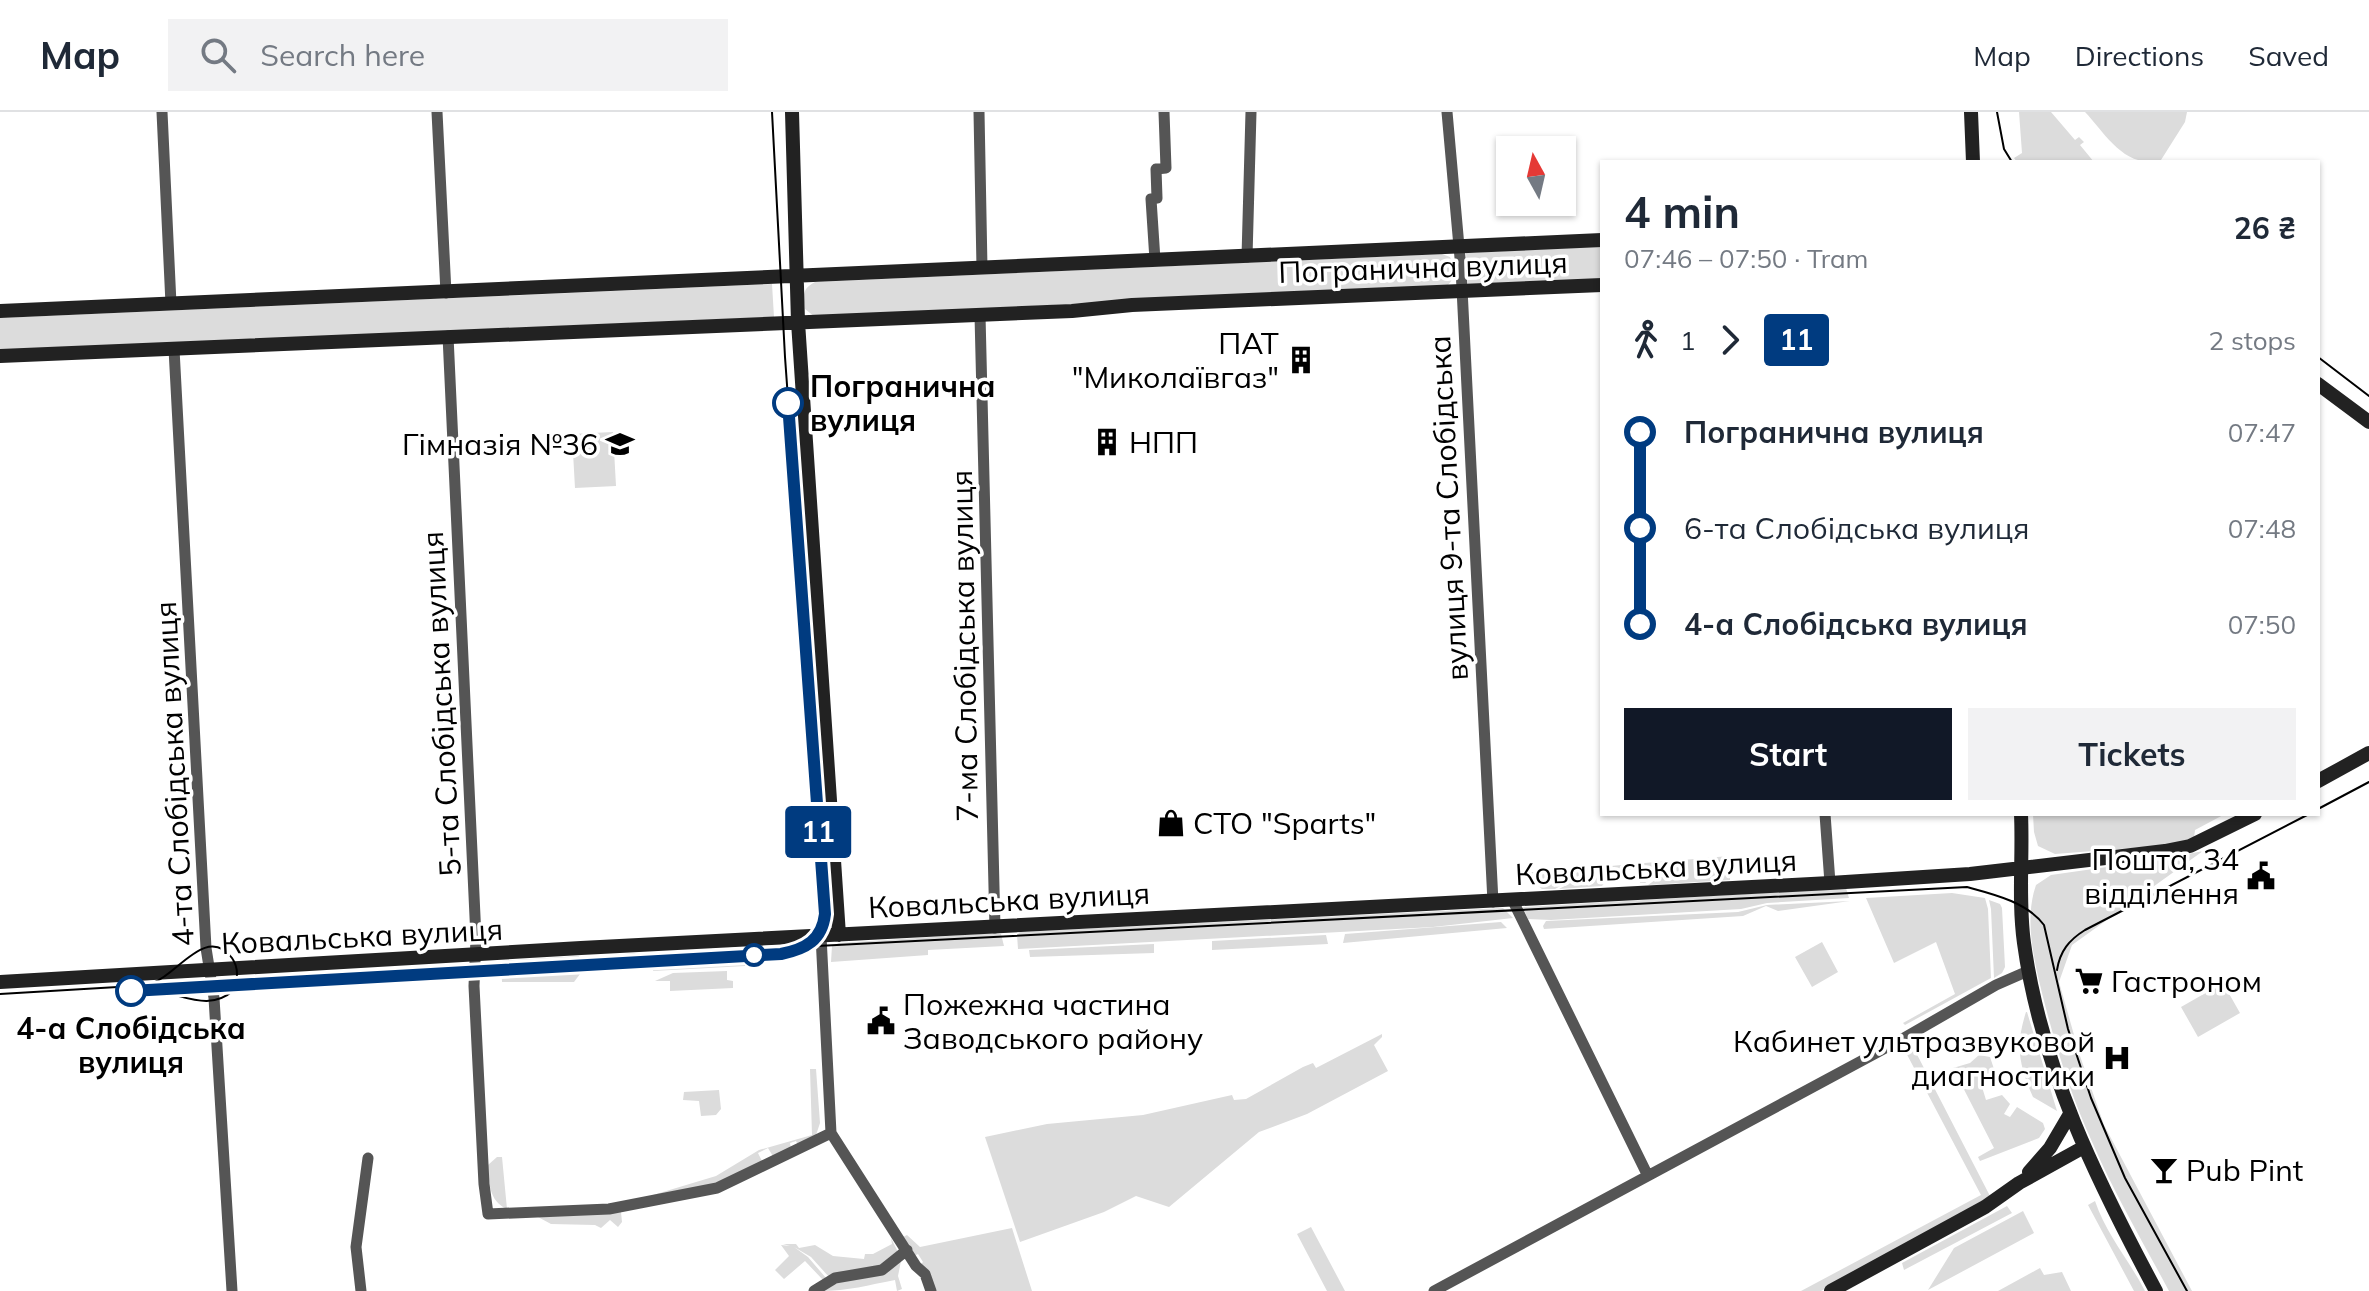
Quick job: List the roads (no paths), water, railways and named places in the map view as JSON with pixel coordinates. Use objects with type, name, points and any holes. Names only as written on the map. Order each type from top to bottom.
[{"type":"main road","points":[[792,112],[798,322],[839,935]]},
{"type":"main road","points":[[1971,112],[1971,160]]},
{"type":"main road","points":[[1972,138],[1979,160]]},
{"type":"main road","name":"Погранична вулиця","points":[[0,311],[1600,240]]},
{"type":"main road","name":"Погранична вулиця","points":[[0,356],[980,315],[1132,305],[1600,285]]},
{"type":"main road","points":[[2320,385],[2369,422]]},
{"type":"main road","points":[[2320,780],[2369,753]]},
{"type":"main road","points":[[2021,816],[2021,912],[2028,971],[2047,1045],[2084,1147],[2156,1291]]},
{"type":"main road","name":"Ковальська вулиця","points":[[0,982],[1970,874],[2190,846],[2251,816]]},
{"type":"main road","points":[[2019,1183],[2050,1148],[2070,1114]]},
{"type":"main road","points":[[1831,1291],[1985,1207],[2019,1183],[2084,1147]]},
{"type":"street","points":[[162,112],[171,304]]},
{"type":"street","points":[[437,112],[446,293]]},
{"type":"street","points":[[979,112],[982,268]]},
{"type":"street","points":[[1155,260],[1151,199],[1157,198],[1156,169],[1166,168],[1164,112]]},
{"type":"street","points":[[1247,257],[1251,112]]},
{"type":"street","name":"вулиця 9-та Слобідська","points":[[1447,112],[1460,257],[1493,902]]},
{"type":"street","name":"7-ма Слобідська вулиця","points":[[980,315],[995,928]]},
{"type":"street","name":"5-та Слобідська вулиця","points":[[448,336],[476,955],[474,986],[488,1214],[609,1209],[713,1189],[831,1133]]},
{"type":"street","name":"4-та Слобідська вулиця","points":[[174,349],[206,948],[232,1291]]},
{"type":"street","points":[[1825,816],[1830,883]]},
{"type":"street","points":[[1513,901],[1647,1174]]},
{"type":"street","points":[[821,936],[831,1133],[917,1267],[925,1274],[931,1291]]},
{"type":"street","points":[[1434,1291],[1647,1174],[1891,1046],[1996,985],[2028,971]]},
{"type":"street","points":[[361,1291],[356,1247],[368,1158]]},
{"type":"street","points":[[814,1291],[835,1278],[882,1270],[907,1250]]},
{"type":"tram line","points":[[772,112],[785,357],[825,914],[818,935],[801,949]]},
{"type":"tram line","points":[[1997,112],[2004,149],[2011,160]]},
{"type":"tram line","points":[[2320,359],[2369,396]]},
{"type":"tram line","name":"11","points":[[131,991],[781,954],[810,944],[823,927],[825,914],[788,403]]},
{"type":"tram line","points":[[2320,808],[2369,782]]},
{"type":"tram line","points":[[2057,970],[2066,947],[2085,930],[2305,816]]},
{"type":"tram line","points":[[0,994],[778,948],[1967,887],[2019,905],[2044,925],[2068,1029],[2091,1098],[2125,1178],[2187,1291]]},
{"type":"tram line","points":[[153,991],[195,1000],[214,1000],[234,990],[237,970],[232,958],[222,949],[213,947],[193,954],[155,982]]},
{"type":"place","name":"ПАТ \"Миколаївгаз\"","points":[[1301,360]]},
{"type":"place","name":"Погранична вулиця","points":[[788,403]]},
{"type":"place","name":"НПП","points":[[1107,442]]},
{"type":"place","name":"Гімназія №36","points":[[620,444]]},
{"type":"place","name":"СТО \"Sparts\"","points":[[1171,823]]},
{"type":"place","name":"Пошта, 34 відділення","points":[[2261,876]]},
{"type":"place","name":"Гастроном","points":[[2089,981]]},
{"type":"place","name":"4-а Слобідська вулиця","points":[[131,991]]},
{"type":"place","name":"Пожежна частина Заводського району","points":[[881,1021]]},
{"type":"place","name":"Кабинет ультразвуковой диагностики","points":[[2117,1058]]},
{"type":"place","name":"Pub Pint","points":[[2164,1170]]}]
